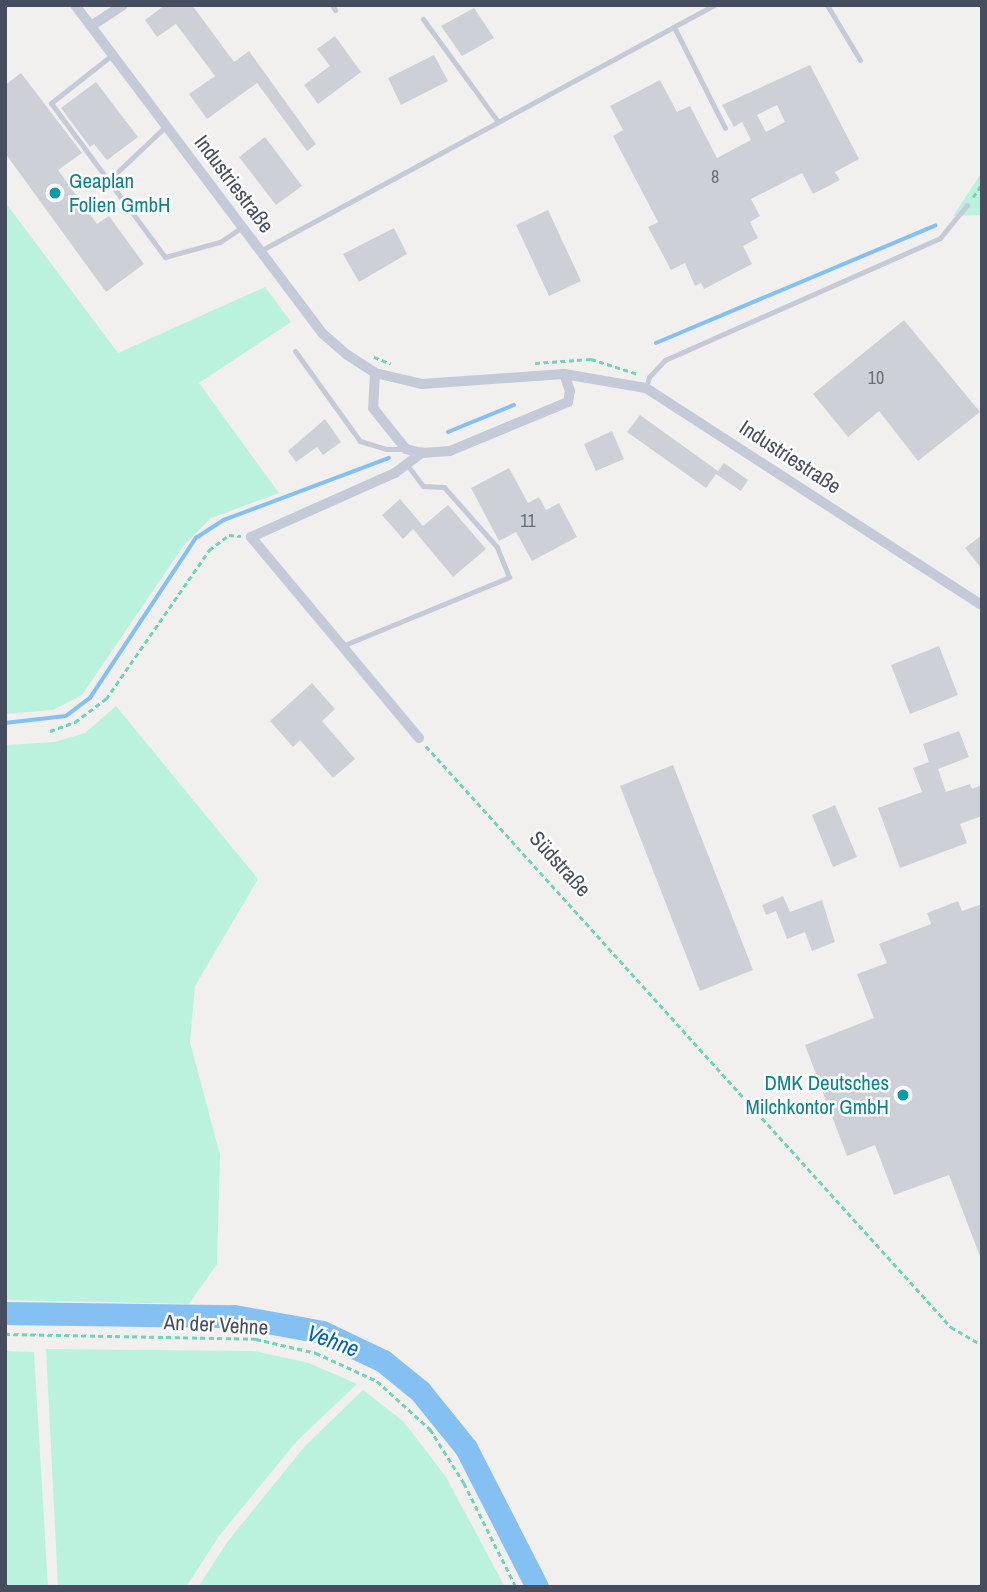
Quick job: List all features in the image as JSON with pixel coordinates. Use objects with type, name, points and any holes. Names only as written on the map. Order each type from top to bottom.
[{"type":"street","name":"Industriestraße","points":[[75,5],[322,334],[375,373],[422,384],[460,385],[564,374],[647,383],[982,605]]},
{"type":"street","points":[[91,26],[123,5]]},
{"type":"street","points":[[375,373],[373,408],[406,450],[422,453],[450,451],[568,402],[570,391],[564,374]]},
{"type":"street","points":[[419,738],[251,537],[407,464],[422,453]]},
{"type":"lane","points":[[260,251],[714,5]]},
{"type":"lane","points":[[827,5],[860,60]]},
{"type":"lane","points":[[423,19],[498,122]]},
{"type":"lane","points":[[674,27],[724,128]]},
{"type":"lane","points":[[112,55],[51,103],[165,257],[220,242],[242,227]]},
{"type":"lane","points":[[108,181],[166,126]]},
{"type":"lane","points":[[647,383],[665,360],[940,238],[967,205]]},
{"type":"lane","points":[[295,351],[360,441],[386,449],[406,450]]},
{"type":"lane","points":[[342,646],[509,577],[497,547],[444,487],[423,486],[407,464]]},
{"type":"path","points":[[967,205],[982,184]]},
{"type":"path","points":[[363,353],[400,368]]},
{"type":"path","points":[[531,364],[590,359],[647,383]]},
{"type":"path","points":[[50,732],[75,722],[106,699],[209,550],[229,535],[251,537]]},
{"type":"path","name":"Südstraße","points":[[419,738],[951,1327],[982,1345]]},
{"type":"path","name":"An der Vehne","points":[[5,1334],[256,1339],[316,1353],[377,1381],[430,1430],[464,1483],[516,1587]]},
{"type":"green space","points":[[982,172],[982,215],[953,216]]},
{"type":"green space","points":[[5,202],[118,353],[265,287],[291,322],[199,383],[279,493],[211,518],[184,545],[82,695],[53,710],[5,714]]},
{"type":"green space","points":[[116,706],[258,879],[195,986],[190,1042],[220,1155],[217,1264],[189,1304],[5,1300],[5,745],[55,742],[85,733]]},
{"type":"green space","points":[[46,1349],[254,1351],[309,1363],[357,1384],[297,1441],[219,1536],[186,1587],[58,1587]]},
{"type":"green space","points":[[5,1351],[34,1352],[48,1587],[5,1587]]},
{"type":"green space","points":[[363,1390],[404,1422],[446,1477],[505,1587],[198,1587],[228,1541],[305,1446]]},
{"type":"building","points":[[165,5],[192,5],[234,62],[249,51],[316,144],[307,151],[257,83],[207,119],[189,94],[215,76],[176,24],[157,37],[145,20]]},
{"type":"building","points":[[474,8],[494,38],[462,56],[441,26]]},
{"type":"building","points":[[335,36],[361,72],[318,104],[304,85],[330,66],[317,49]]},
{"type":"building","points":[[434,55],[448,81],[401,105],[388,78]]},
{"type":"building","points":[[810,65],[859,159],[835,172],[840,180],[813,194],[802,173],[751,199],[760,216],[750,222],[758,238],[743,246],[752,264],[704,289],[701,283],[695,286],[685,263],[671,270],[648,227],[658,222],[613,136],[623,130],[610,106],[660,80],[677,112],[690,106],[717,158],[751,140],[742,122],[734,127],[722,105]],"holes":[[[777,105],[785,122],[766,132],[757,115]]]},
{"type":"building","name":"Geaplan Folien GmbH","points":[[21,73],[82,153],[58,170],[97,224],[109,216],[144,264],[106,292],[5,153],[5,85]]},
{"type":"building","points":[[96,82],[138,137],[107,160],[94,144],[90,147],[61,108]]},
{"type":"building","points":[[265,137],[302,186],[276,205],[239,157]]},
{"type":"building","points":[[548,210],[581,281],[549,296],[516,225]]},
{"type":"building","points":[[394,228],[407,254],[359,282],[343,254]]},
{"type":"building","points":[[904,320],[980,412],[918,461],[879,411],[848,437],[813,394]]},
{"type":"building","points":[[640,415],[718,471],[724,463],[748,480],[741,491],[716,474],[706,488],[627,432]]},
{"type":"building","points":[[325,419],[341,442],[323,455],[317,447],[296,462],[288,451]]},
{"type":"building","points":[[612,431],[624,459],[596,471],[584,444]]},
{"type":"building","points":[[509,468],[528,503],[539,497],[546,510],[559,503],[577,537],[532,561],[516,532],[499,541],[471,488]]},
{"type":"building","points":[[400,499],[423,526],[448,505],[486,549],[453,577],[413,529],[403,539],[382,515]]},
{"type":"building","points":[[982,535],[982,569],[965,548]]},
{"type":"building","points":[[939,646],[958,695],[910,714],[891,665]]},
{"type":"building","points":[[312,683],[335,709],[322,721],[355,759],[333,778],[300,740],[293,747],[270,721]]},
{"type":"building","points":[[959,731],[969,757],[938,769],[946,792],[970,784],[972,789],[982,785],[982,816],[960,824],[967,843],[900,868],[878,808],[922,792],[913,768],[929,762],[923,744]]},
{"type":"building","points":[[673,765],[753,970],[700,991],[620,786]]},
{"type":"building","points":[[835,805],[857,857],[833,867],[812,815]]},
{"type":"building","points":[[783,896],[790,912],[822,900],[835,942],[812,951],[805,932],[787,939],[776,911],[766,915],[762,905]]},
{"type":"building","name":"DMK Deutsches Milchkontor GmbH","points":[[958,901],[962,911],[982,904],[981,1259],[949,1175],[894,1195],[875,1145],[847,1156],[805,1045],[874,1018],[857,974],[887,963],[879,944],[931,924],[927,913]]},
{"type":"waterway","points":[[656,343],[935,226]]},
{"type":"waterway","points":[[448,432],[514,405]]},
{"type":"waterway","points":[[5,723],[66,716],[90,698],[196,538],[224,520],[389,458]]},
{"type":"waterway","name":"Vehne","points":[[5,1313],[234,1316],[322,1332],[383,1361],[420,1391],[466,1448],[537,1587]]},
{"type":"place","name":"Geaplan Folien GmbH","points":[[55,193]]},
{"type":"place","name":"DMK Deutsches Milchkontor GmbH","points":[[903,1095]]}]
